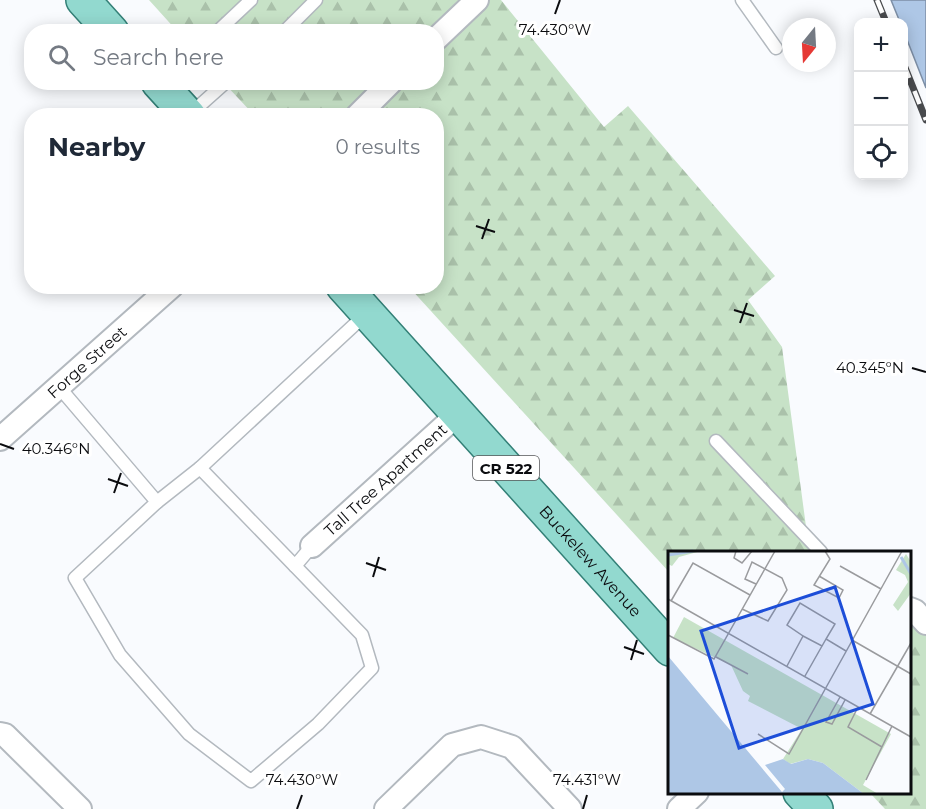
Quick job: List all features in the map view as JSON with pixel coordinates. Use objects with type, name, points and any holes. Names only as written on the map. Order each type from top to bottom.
[{"type":"main road","points":[[167,90],[182,108]]},
{"type":"main road","name":"Buckelew Avenue","points":[[350,294],[668,648]]},
{"type":"main road","points":[[802,794],[816,809]]},
{"type":"street","points":[[444,31],[477,0]]},
{"type":"street","points":[[365,108],[383,90]]},
{"type":"street","name":"Forge Street","points":[[0,439],[163,294]]},
{"type":"street","name":"Tall Tree Apartment","points":[[312,546],[458,414]]},
{"type":"street","points":[[0,734],[5,735],[80,809]]},
{"type":"street","points":[[386,809],[452,745],[481,737],[512,747],[570,809]]},
{"type":"street","points":[[679,809],[695,794]]},
{"type":"lane","points":[[225,24],[250,0]]},
{"type":"lane","points":[[292,24],[316,0]]},
{"type":"lane","points":[[742,0],[776,48]]},
{"type":"lane","points":[[196,108],[217,90]]},
{"type":"lane","points":[[200,468],[362,635],[372,668],[318,724],[251,781],[189,734],[120,655],[75,578],[157,502],[200,468],[367,313]]},
{"type":"lane","points":[[59,387],[157,502]]},
{"type":"lane","points":[[716,441],[820,551]]},
{"type":"lane","points":[[296,566],[312,546]]},
{"type":"green space","points":[[149,0],[501,0],[604,127],[628,106],[775,276],[748,300],[782,347],[807,534],[828,551],[668,551],[668,571],[415,294],[444,294],[444,108],[247,108],[231,90],[444,90],[444,24],[171,24]]},
{"type":"green space","points":[[911,623],[926,636],[926,809],[885,809],[871,794],[911,794]]},
{"type":"water","points":[[891,0],[926,0],[926,88],[908,42],[908,18],[898,18]]},
{"type":"railway","points":[[877,0],[884,18]]},
{"type":"railway","points":[[907,72],[926,120]]}]
